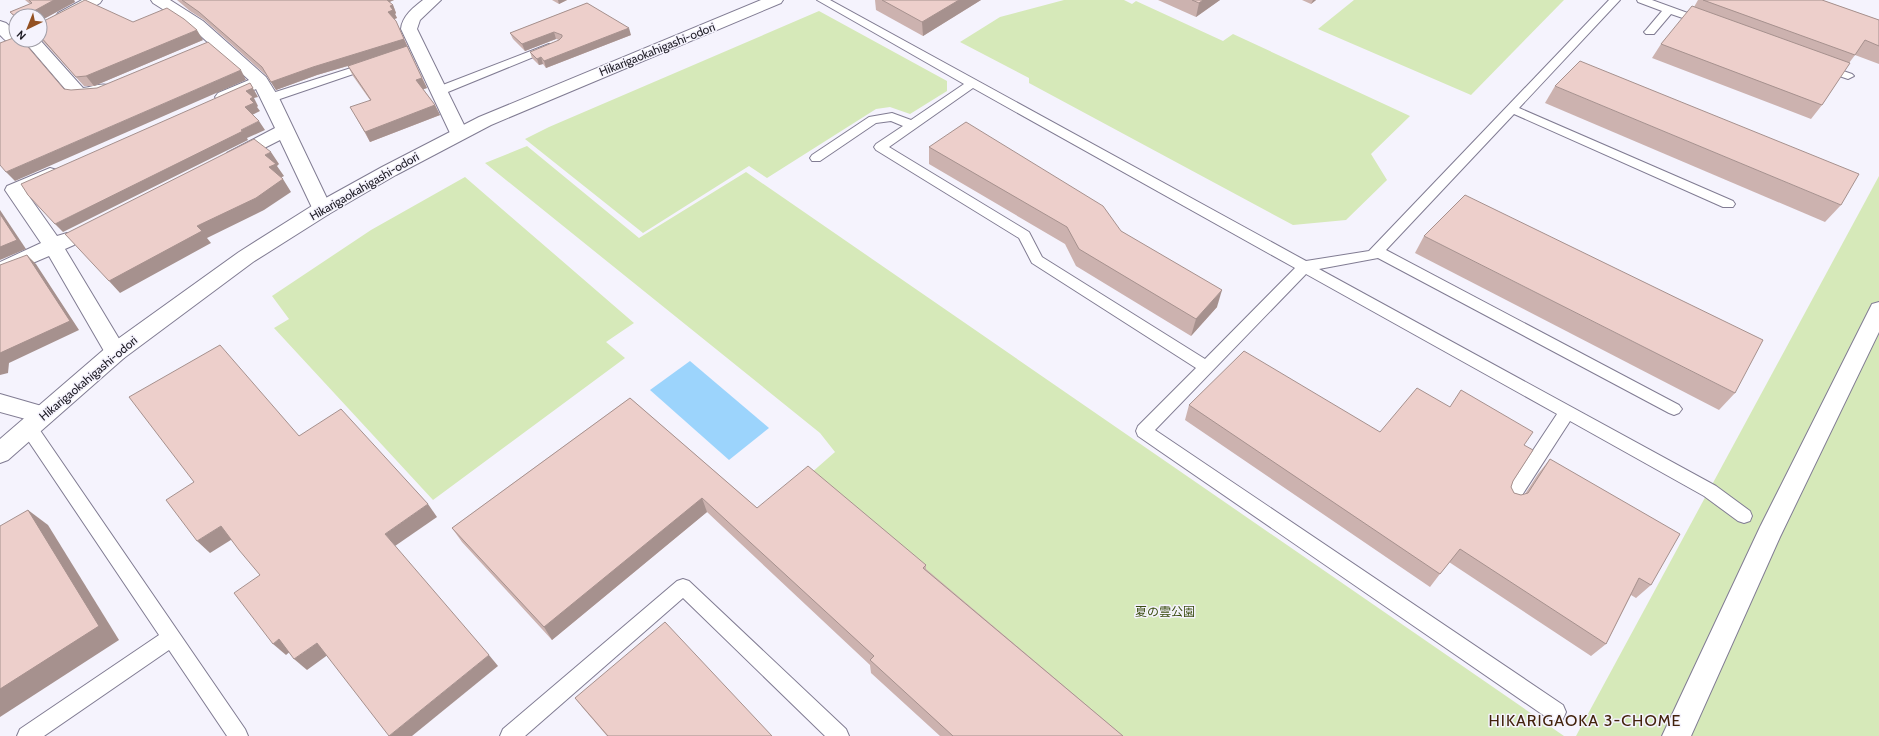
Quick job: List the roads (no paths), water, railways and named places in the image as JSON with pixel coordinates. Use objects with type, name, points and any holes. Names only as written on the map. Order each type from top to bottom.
[{"type":"street","points":[[54,22],[94,0]]},
{"type":"street","points":[[164,3],[187,0]]},
{"type":"street","points":[[433,0],[412,18],[409,25],[415,50],[439,91],[460,133]]},
{"type":"street","name":"Hikarigaokahigashi-odori","points":[[0,453],[116,352],[246,257],[322,209],[460,133],[548,93],[775,0]]},
{"type":"street","points":[[164,3],[197,24],[209,45],[260,81],[270,98],[284,131],[322,209]]},
{"type":"street","points":[[30,48],[78,93],[97,92],[118,83]]},
{"type":"street","points":[[209,103],[260,81]]},
{"type":"street","points":[[214,166],[284,131]]},
{"type":"street","points":[[64,167],[14,190],[54,247],[116,352]]},
{"type":"street","points":[[0,270],[54,247],[82,233]]},
{"type":"street","points":[[1676,736],[1769,535],[1879,310]]},
{"type":"street","points":[[0,403],[37,421]]},
{"type":"lane","points":[[822,0],[1710,491],[1744,516]]},
{"type":"lane","points":[[1556,712],[1144,431],[1305,266],[1372,255],[1377,251],[1615,0]]},
{"type":"lane","points":[[1642,0],[1714,27]]},
{"type":"lane","points":[[1650,32],[1669,10]]},
{"type":"lane","points":[[439,91],[557,44]]},
{"type":"lane","points":[[270,98],[381,61]]},
{"type":"lane","points":[[1811,62],[1848,76]]},
{"type":"lane","points":[[974,83],[880,146],[1024,235],[1037,260],[1207,367]]},
{"type":"lane","points":[[1512,109],[1728,204]]},
{"type":"lane","points":[[816,158],[873,120],[892,117],[912,125]]},
{"type":"lane","points":[[1377,251],[1674,409]]},
{"type":"lane","points":[[1509,501],[1567,412]]},
{"type":"lane","points":[[37,421],[171,638],[238,736]]},
{"type":"lane","points":[[510,736],[683,587],[839,736]]},
{"type":"lane","points":[[27,736],[171,638]]},
{"type":"water","points":[[690,361],[769,428],[729,460],[650,390]]},
{"type":"district","name":"HIKARIGAOKA 3-CHOME","points":[[1585,720]]},
{"type":"park label","name":"夏の雲公園","points":[[1165,611]]}]
